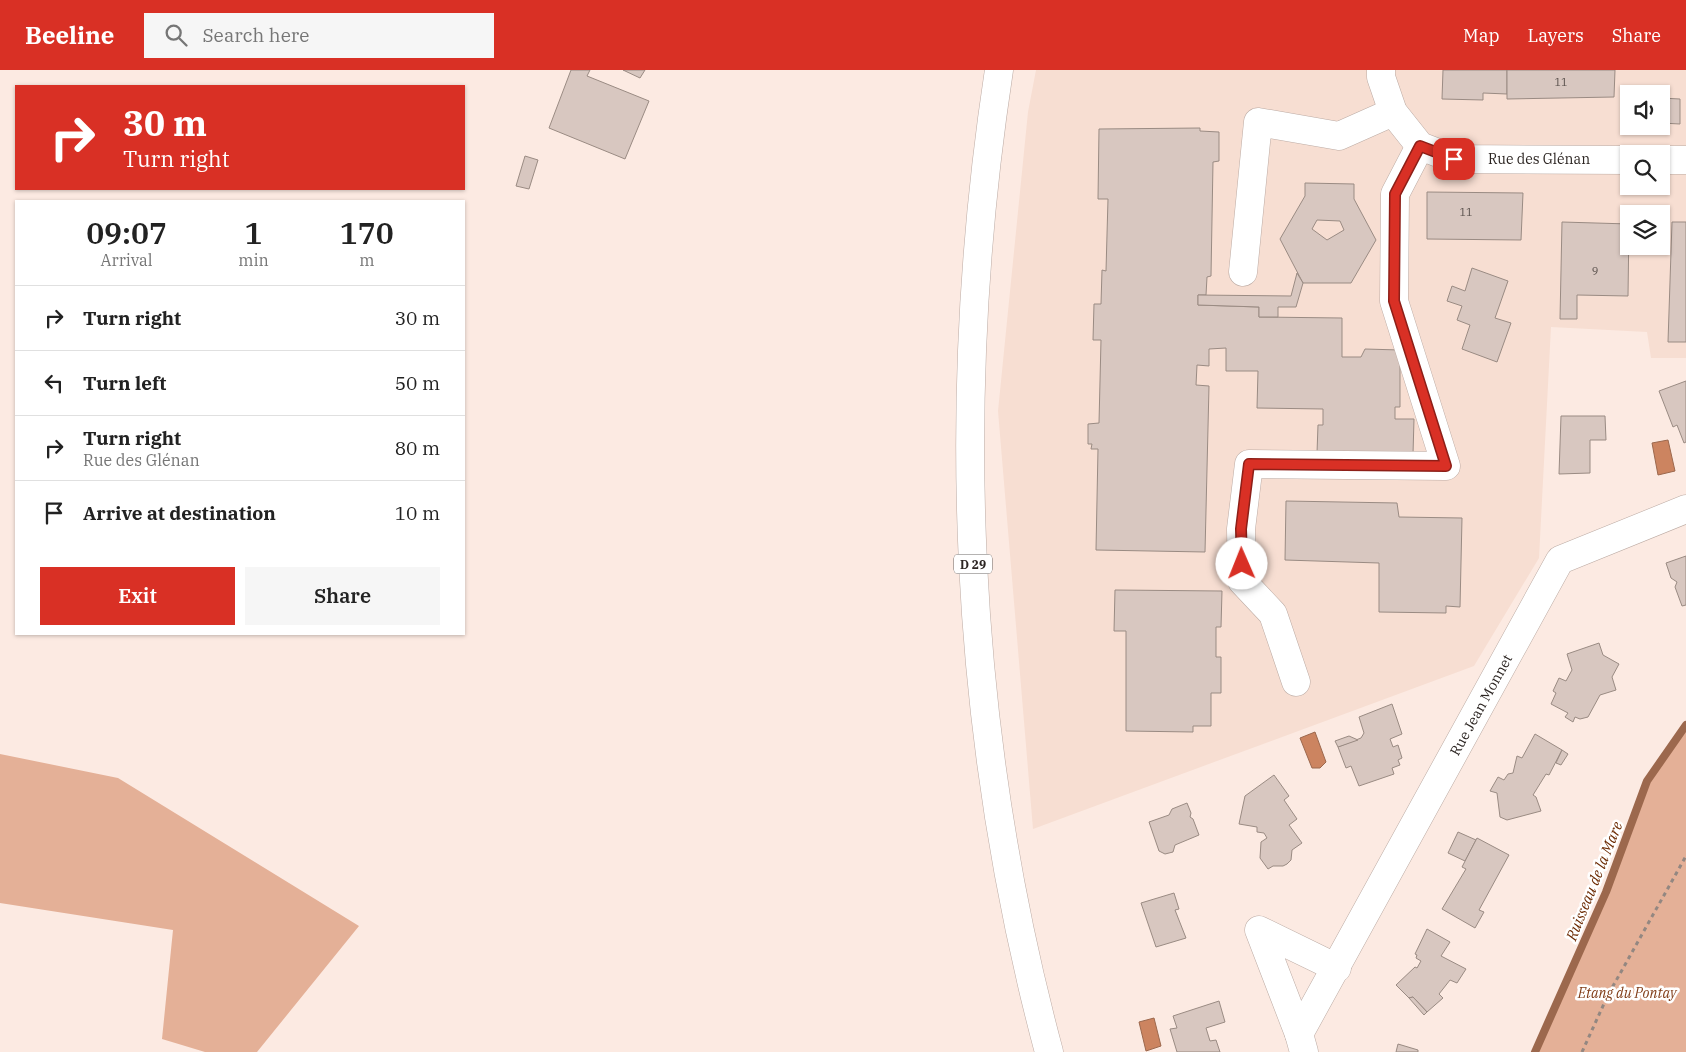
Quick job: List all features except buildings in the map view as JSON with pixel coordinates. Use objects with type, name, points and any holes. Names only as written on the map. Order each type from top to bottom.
[{"type":"street","name":"D 29","points":[[999,70],[984,181],[975,299],[970,429],[972,550],[981,678],[1003,841],[1021,936],[1049,1052]]},
{"type":"street","points":[[1296,682],[1273,614],[1242,581],[1241,529],[1249,464],[1446,466],[1394,301],[1395,194],[1420,146],[1394,112],[1381,77],[1381,70]]},
{"type":"street","points":[[1243,272],[1258,122],[1338,136],[1394,112]]},
{"type":"street","name":"Rue des Glénan","points":[[1420,146],[1454,159],[1620,160]]},
{"type":"street","points":[[1670,160],[1686,160]]},
{"type":"street","name":"Rue Jean Monnet","points":[[1302,1043],[1337,968],[1560,560],[1686,509]]},
{"type":"street","name":"Rue Jean Monnet","points":[[1302,1043],[1259,930],[1337,968]]},
{"type":"path","points":[[1582,1052],[1608,996],[1686,856]]},
{"type":"shaded area","points":[[1036,70],[1686,70],[1686,358],[1651,358],[1647,332],[1551,327],[1539,558],[1474,666],[1033,829],[998,411],[1028,112]]},
{"type":"shaded area","points":[[1668,440],[1675,471],[1658,475],[1652,443]]},
{"type":"shaded area","points":[[1315,732],[1326,762],[1320,768],[1312,768],[1300,738]]},
{"type":"shaded area","points":[[1154,1018],[1161,1046],[1146,1051],[1139,1022]]},
{"type":"green space","name":"Etang du Pontay","points":[[1686,725],[1686,1052],[1535,1052],[1606,892],[1647,781]]},
{"type":"green space","points":[[0,754],[118,778],[359,926],[257,1052],[205,1052],[162,1039],[173,930],[0,903]]},
{"type":"waterway","name":"Ruisseau de la Mare","points":[[1535,1052],[1606,892],[1647,781],[1686,725]]},
{"type":"route","points":[[1242,564],[1241,529],[1249,464],[1446,466],[1394,301],[1395,194],[1420,146],[1454,159]]}]
